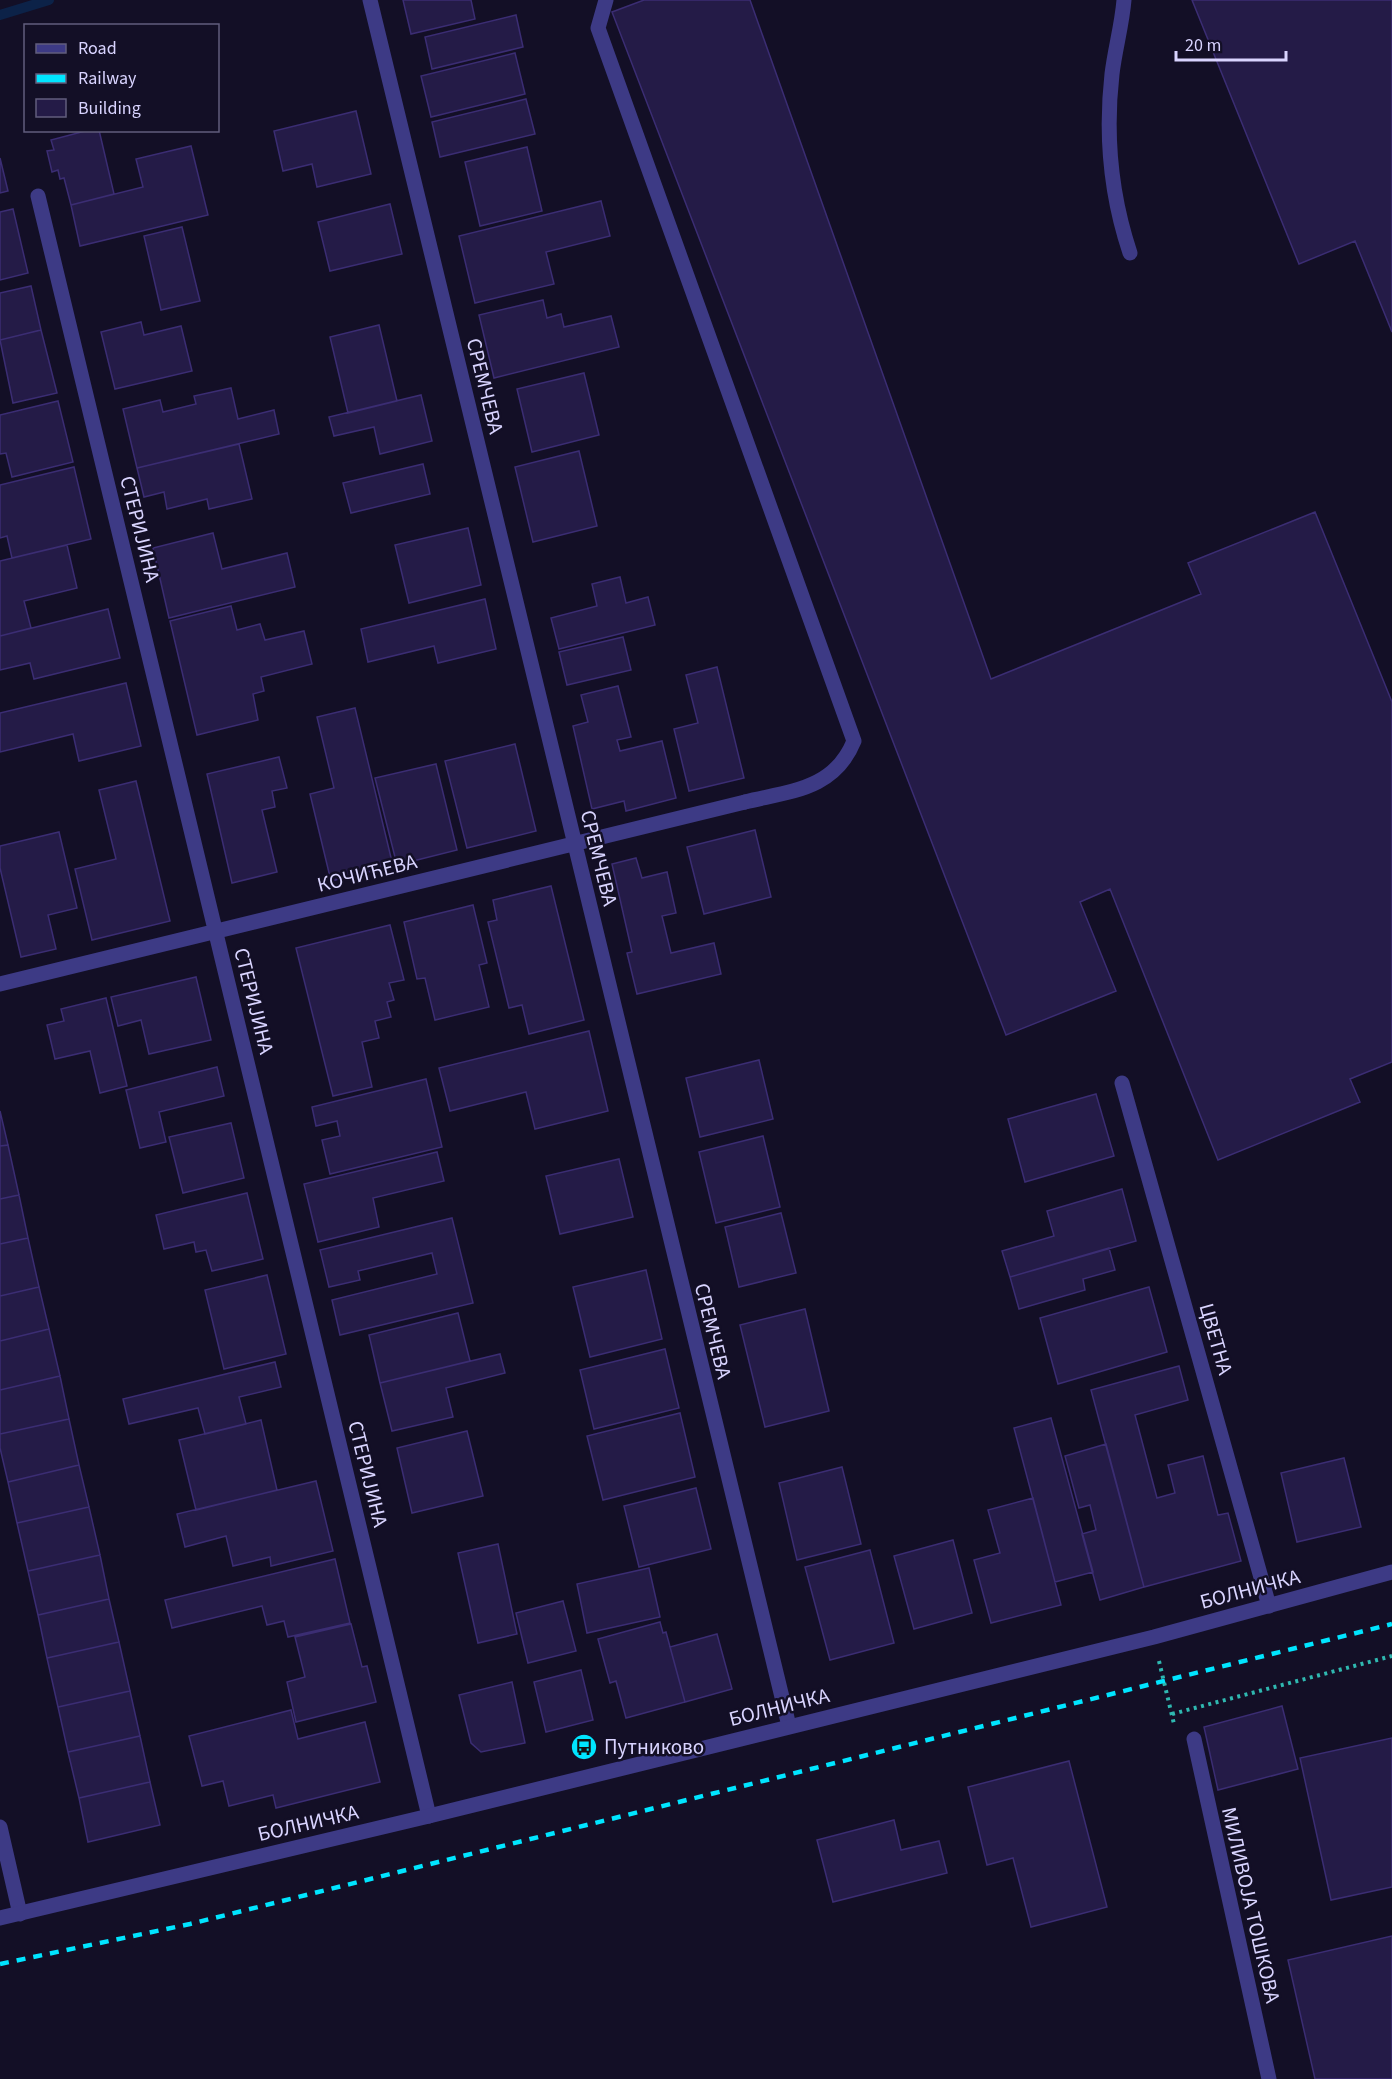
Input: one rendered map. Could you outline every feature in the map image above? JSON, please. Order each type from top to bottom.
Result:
[{"type":"street","name":"СРЕМЧЕВА","points":[[370,0],[789,1726]]},
{"type":"street","name":"КОЧИЋЕВА","points":[[0,984],[819,784],[844,761],[854,741],[598,28],[606,0]]},
{"type":"street","points":[[1124,0],[1108,110],[1108,149],[1112,188],[1130,253]]},
{"type":"street","name":"СТЕРИЈИНА","points":[[38,196],[429,1816]]},
{"type":"street","name":"ЦВЕТНА","points":[[1122,1083],[1269,1606]]},
{"type":"street","name":"БОЛНИЧКА","points":[[0,1918],[429,1816],[1269,1606],[1392,1572]]},
{"type":"street","name":"МИЛИВОЈА ТОШКОВА","points":[[1194,1739],[1269,2079]]},
{"type":"street","points":[[0,1827],[20,1914]]},
{"type":"path","points":[[1172,1714],[1392,1656]]},
{"type":"building","points":[[403,0],[471,0],[475,19],[411,34]]},
{"type":"building","points":[[644,0],[750,0],[991,679],[1201,594],[1188,563],[1315,512],[1392,702],[1392,1062],[1350,1079],[1360,1102],[1218,1160],[1110,889],[1080,902],[1116,991],[1006,1035],[612,12]]},
{"type":"building","points":[[1192,0],[1392,0],[1392,332],[1355,241],[1299,264]]},
{"type":"building","points":[[516,15],[523,47],[432,69],[425,37]]},
{"type":"building","points":[[515,53],[525,94],[431,117],[421,76]]},
{"type":"building","points":[[526,99],[535,134],[440,157],[432,122]]},
{"type":"building","points":[[356,111],[371,174],[317,187],[312,164],[283,171],[274,131]]},
{"type":"building","points":[[81,132],[99,132],[114,194],[71,205],[64,178],[60,179],[58,170],[52,172],[47,151],[54,150],[51,140]]},
{"type":"building","points":[[191,146],[208,215],[80,246],[71,205],[143,187],[136,159]]},
{"type":"building","points":[[527,147],[542,211],[480,226],[465,162]]},
{"type":"building","points":[[0,158],[8,191],[0,193]]},
{"type":"building","points":[[601,201],[610,236],[546,252],[554,284],[475,303],[459,236]]},
{"type":"building","points":[[390,204],[402,254],[330,271],[318,222]]},
{"type":"building","points":[[13,209],[28,273],[0,280],[0,212]]},
{"type":"building","points":[[182,227],[200,301],[161,310],[144,236]]},
{"type":"building","points":[[31,286],[41,330],[0,340],[0,293]]},
{"type":"building","points":[[543,300],[547,318],[561,314],[564,327],[611,316],[619,347],[494,378],[479,315]]},
{"type":"building","points":[[141,322],[144,335],[181,326],[192,371],[115,389],[101,332]]},
{"type":"building","points":[[379,325],[397,401],[348,413],[330,337]]},
{"type":"building","points":[[41,330],[57,393],[13,403],[0,340]]},
{"type":"building","points":[[584,373],[599,435],[532,452],[517,389]]},
{"type":"building","points":[[231,388],[238,419],[274,410],[279,434],[137,468],[123,409],[160,400],[163,412],[196,404],[194,396]]},
{"type":"building","points":[[421,395],[432,441],[380,454],[374,427],[334,436],[329,417]]},
{"type":"building","points":[[58,401],[73,462],[12,477],[6,453],[0,454],[0,415]]},
{"type":"building","points":[[239,444],[252,499],[209,509],[207,499],[167,509],[164,492],[144,497],[137,468]]},
{"type":"building","points":[[579,451],[597,526],[533,542],[515,467]]},
{"type":"building","points":[[423,464],[430,494],[351,513],[343,483]]},
{"type":"building","points":[[74,467],[91,539],[12,558],[7,536],[0,538],[0,485]]},
{"type":"building","points":[[468,528],[481,585],[409,603],[395,545]]},
{"type":"building","points":[[213,533],[222,569],[287,553],[295,587],[169,618],[153,548]]},
{"type":"building","points":[[67,545],[77,588],[24,601],[31,628],[0,636],[0,561]]},
{"type":"building","points":[[620,577],[626,603],[648,597],[655,625],[559,649],[551,618],[597,606],[592,584]]},
{"type":"building","points":[[485,599],[496,649],[438,663],[434,646],[368,662],[361,629]]},
{"type":"building","points":[[231,606],[237,630],[260,624],[265,640],[304,631],[312,664],[261,677],[264,691],[253,694],[258,720],[197,735],[170,621]]},
{"type":"building","points":[[108,609],[120,658],[34,679],[30,663],[0,670],[0,636]]},
{"type":"building","points":[[623,637],[631,670],[567,685],[559,652]]},
{"type":"building","points":[[717,667],[744,778],[689,791],[674,729],[698,723],[686,675]]},
{"type":"building","points":[[126,683],[141,746],[79,761],[73,734],[0,752],[0,713]]},
{"type":"building","points":[[618,686],[631,737],[617,740],[620,751],[662,741],[676,798],[626,811],[624,801],[592,809],[573,726],[588,722],[581,695]]},
{"type":"building","points":[[355,708],[393,866],[331,881],[310,794],[334,788],[317,717]]},
{"type":"building","points":[[515,744],[536,831],[467,848],[445,761]]},
{"type":"building","points":[[279,757],[287,788],[272,791],[275,807],[262,810],[277,872],[232,883],[207,774]]},
{"type":"building","points":[[436,764],[457,850],[397,865],[375,778]]},
{"type":"building","points":[[136,781],[170,921],[92,940],[75,869],[116,859],[99,790]]},
{"type":"building","points":[[755,830],[771,897],[704,914],[687,847]]},
{"type":"building","points":[[59,832],[77,908],[48,915],[56,949],[21,957],[0,868],[0,846]]},
{"type":"building","points":[[636,858],[642,878],[667,872],[676,913],[662,916],[671,953],[714,943],[721,974],[637,994],[627,953],[632,952],[612,864]]},
{"type":"building","points":[[551,886],[584,1020],[529,1034],[522,1005],[509,1008],[488,922],[497,920],[493,900]]},
{"type":"building","points":[[473,905],[487,963],[479,965],[489,1007],[435,1020],[425,978],[417,979],[404,922]]},
{"type":"building","points":[[390,925],[404,980],[389,983],[394,1000],[387,1002],[391,1017],[375,1021],[379,1038],[362,1042],[372,1087],[333,1096],[296,948]]},
{"type":"building","points":[[196,977],[211,1040],[149,1054],[141,1020],[118,1026],[111,997]]},
{"type":"building","points":[[106,998],[127,1086],[100,1093],[90,1051],[55,1059],[47,1025],[64,1021],[61,1009]]},
{"type":"building","points":[[589,1031],[608,1111],[535,1129],[526,1092],[450,1111],[439,1068]]},
{"type":"building","points":[[759,1060],[773,1119],[700,1137],[686,1078]]},
{"type":"building","points":[[217,1067],[224,1096],[159,1112],[166,1142],[140,1148],[126,1090]]},
{"type":"building","points":[[426,1079],[442,1147],[330,1174],[322,1140],[340,1136],[337,1121],[316,1126],[312,1107]]},
{"type":"building","points":[[1096,1094],[1114,1156],[1025,1182],[1008,1119]]},
{"type":"building","points":[[0,1111],[8,1145],[0,1146]]},
{"type":"building","points":[[231,1123],[244,1178],[183,1193],[169,1137]]},
{"type":"building","points":[[763,1136],[780,1207],[716,1223],[699,1152]]},
{"type":"building","points":[[8,1145],[19,1195],[0,1199],[0,1146]]},
{"type":"building","points":[[437,1152],[444,1181],[373,1198],[379,1227],[318,1242],[304,1184]]},
{"type":"building","points":[[619,1159],[633,1217],[560,1234],[546,1176]]},
{"type":"building","points":[[1122,1189],[1136,1241],[1010,1277],[1002,1251],[1054,1236],[1047,1211]]},
{"type":"building","points":[[247,1193],[263,1259],[212,1271],[206,1250],[196,1252],[194,1242],[164,1249],[156,1215]]},
{"type":"building","points":[[19,1195],[28,1238],[0,1244],[0,1199]]},
{"type":"building","points":[[781,1213],[796,1273],[739,1287],[725,1227]]},
{"type":"building","points":[[452,1218],[473,1303],[340,1335],[332,1300],[437,1274],[432,1253],[358,1271],[360,1280],[329,1287],[320,1250]]},
{"type":"building","points":[[28,1238],[39,1287],[0,1296],[0,1244]]},
{"type":"building","points":[[1109,1248],[1115,1270],[1083,1279],[1085,1290],[1019,1309],[1010,1277]]},
{"type":"building","points":[[646,1270],[662,1339],[590,1357],[573,1287]]},
{"type":"building","points":[[267,1275],[286,1354],[224,1369],[205,1290]]},
{"type":"building","points":[[39,1287],[49,1329],[0,1341],[0,1296]]},
{"type":"building","points":[[1149,1287],[1167,1352],[1058,1384],[1040,1318]]},
{"type":"building","points":[[805,1309],[829,1411],[765,1427],[740,1325]]},
{"type":"building","points":[[458,1313],[470,1361],[380,1383],[369,1335]]},
{"type":"building","points":[[49,1329],[60,1376],[0,1390],[0,1341]]},
{"type":"building","points":[[665,1349],[679,1408],[594,1429],[580,1370]]},
{"type":"building","points":[[500,1354],[505,1373],[446,1388],[453,1417],[392,1431],[380,1383]]},
{"type":"building","points":[[275,1362],[281,1387],[239,1397],[246,1424],[205,1434],[198,1408],[129,1424],[123,1399]]},
{"type":"building","points":[[1179,1366],[1188,1400],[1135,1415],[1157,1498],[1175,1493],[1168,1465],[1203,1456],[1218,1515],[1228,1513],[1241,1561],[1144,1587],[1091,1390]]},
{"type":"building","points":[[60,1376],[69,1419],[0,1434],[0,1390]]},
{"type":"building","points":[[680,1413],[695,1477],[603,1500],[587,1436]]},
{"type":"building","points":[[1051,1418],[1093,1572],[1055,1582],[1014,1428]]},
{"type":"building","points":[[69,1419],[79,1465],[8,1482],[0,1448],[0,1434]]},
{"type":"building","points":[[261,1420],[277,1490],[196,1510],[179,1440]]},
{"type":"building","points":[[467,1431],[483,1496],[412,1513],[397,1448]]},
{"type":"building","points":[[1106,1444],[1144,1587],[1100,1600],[1082,1534],[1096,1530],[1090,1505],[1079,1508],[1065,1456]]},
{"type":"building","points":[[1344,1458],[1361,1527],[1297,1542],[1281,1473]]},
{"type":"building","points":[[79,1465],[89,1507],[17,1523],[8,1482]]},
{"type":"building","points":[[842,1467],[861,1544],[797,1560],[779,1483]]},
{"type":"building","points":[[316,1481],[333,1551],[271,1566],[270,1557],[233,1566],[226,1536],[185,1547],[177,1514]]},
{"type":"building","points":[[696,1488],[711,1549],[639,1567],[624,1506]]},
{"type":"building","points":[[1033,1498],[1061,1605],[991,1623],[974,1560],[1000,1553],[988,1510]]},
{"type":"building","points":[[89,1507],[100,1555],[28,1571],[17,1523]]},
{"type":"building","points":[[953,1540],[972,1613],[914,1629],[894,1556]]},
{"type":"building","points":[[498,1544],[517,1634],[478,1643],[458,1553]]},
{"type":"building","points":[[870,1550],[894,1643],[830,1660],[805,1567]]},
{"type":"building","points":[[100,1555],[109,1599],[38,1615],[28,1571]]},
{"type":"building","points":[[335,1559],[350,1623],[288,1637],[284,1621],[267,1625],[262,1606],[172,1628],[165,1600]]},
{"type":"building","points":[[649,1568],[660,1617],[587,1633],[577,1584]]},
{"type":"building","points":[[109,1599],[119,1642],[47,1658],[38,1615]]},
{"type":"building","points":[[563,1601],[576,1651],[528,1663],[516,1613]]},
{"type":"building","points":[[660,1622],[663,1633],[666,1632],[685,1702],[626,1718],[616,1681],[610,1683],[598,1639]]},
{"type":"building","points":[[351,1624],[362,1667],[367,1666],[376,1702],[296,1722],[287,1682],[305,1677],[295,1637]]},
{"type":"building","points":[[717,1634],[732,1689],[685,1702],[670,1647]]},
{"type":"building","points":[[119,1642],[130,1691],[58,1707],[47,1658]]},
{"type":"building","points":[[581,1670],[593,1720],[546,1732],[534,1682]]},
{"type":"building","points":[[512,1682],[525,1743],[481,1752],[471,1743],[459,1695]]},
{"type":"building","points":[[130,1691],[140,1736],[68,1752],[58,1707]]},
{"type":"building","points":[[1282,1706],[1298,1769],[1218,1790],[1204,1727]]},
{"type":"building","points":[[291,1710],[298,1739],[365,1722],[380,1782],[276,1808],[273,1795],[229,1806],[223,1781],[202,1786],[189,1736]]},
{"type":"building","points":[[140,1736],[150,1782],[79,1798],[68,1752]]},
{"type":"building","points":[[1392,1738],[1392,1887],[1331,1900],[1300,1758]]},
{"type":"building","points":[[1069,1761],[1107,1907],[1031,1927],[1013,1858],[987,1865],[968,1787]]},
{"type":"building","points":[[150,1782],[160,1825],[88,1842],[79,1798]]},
{"type":"building","points":[[894,1820],[901,1850],[939,1841],[947,1873],[833,1902],[817,1840]]},
{"type":"building","points":[[1392,1936],[1392,2079],[1315,2079],[1288,1960]]},
{"type":"waterway","points":[[0,15],[49,0]]},
{"type":"railway","points":[[0,1964],[190,1924],[1392,1624]]},
{"type":"place","name":"Путниково","points":[[584,1747]]}]
